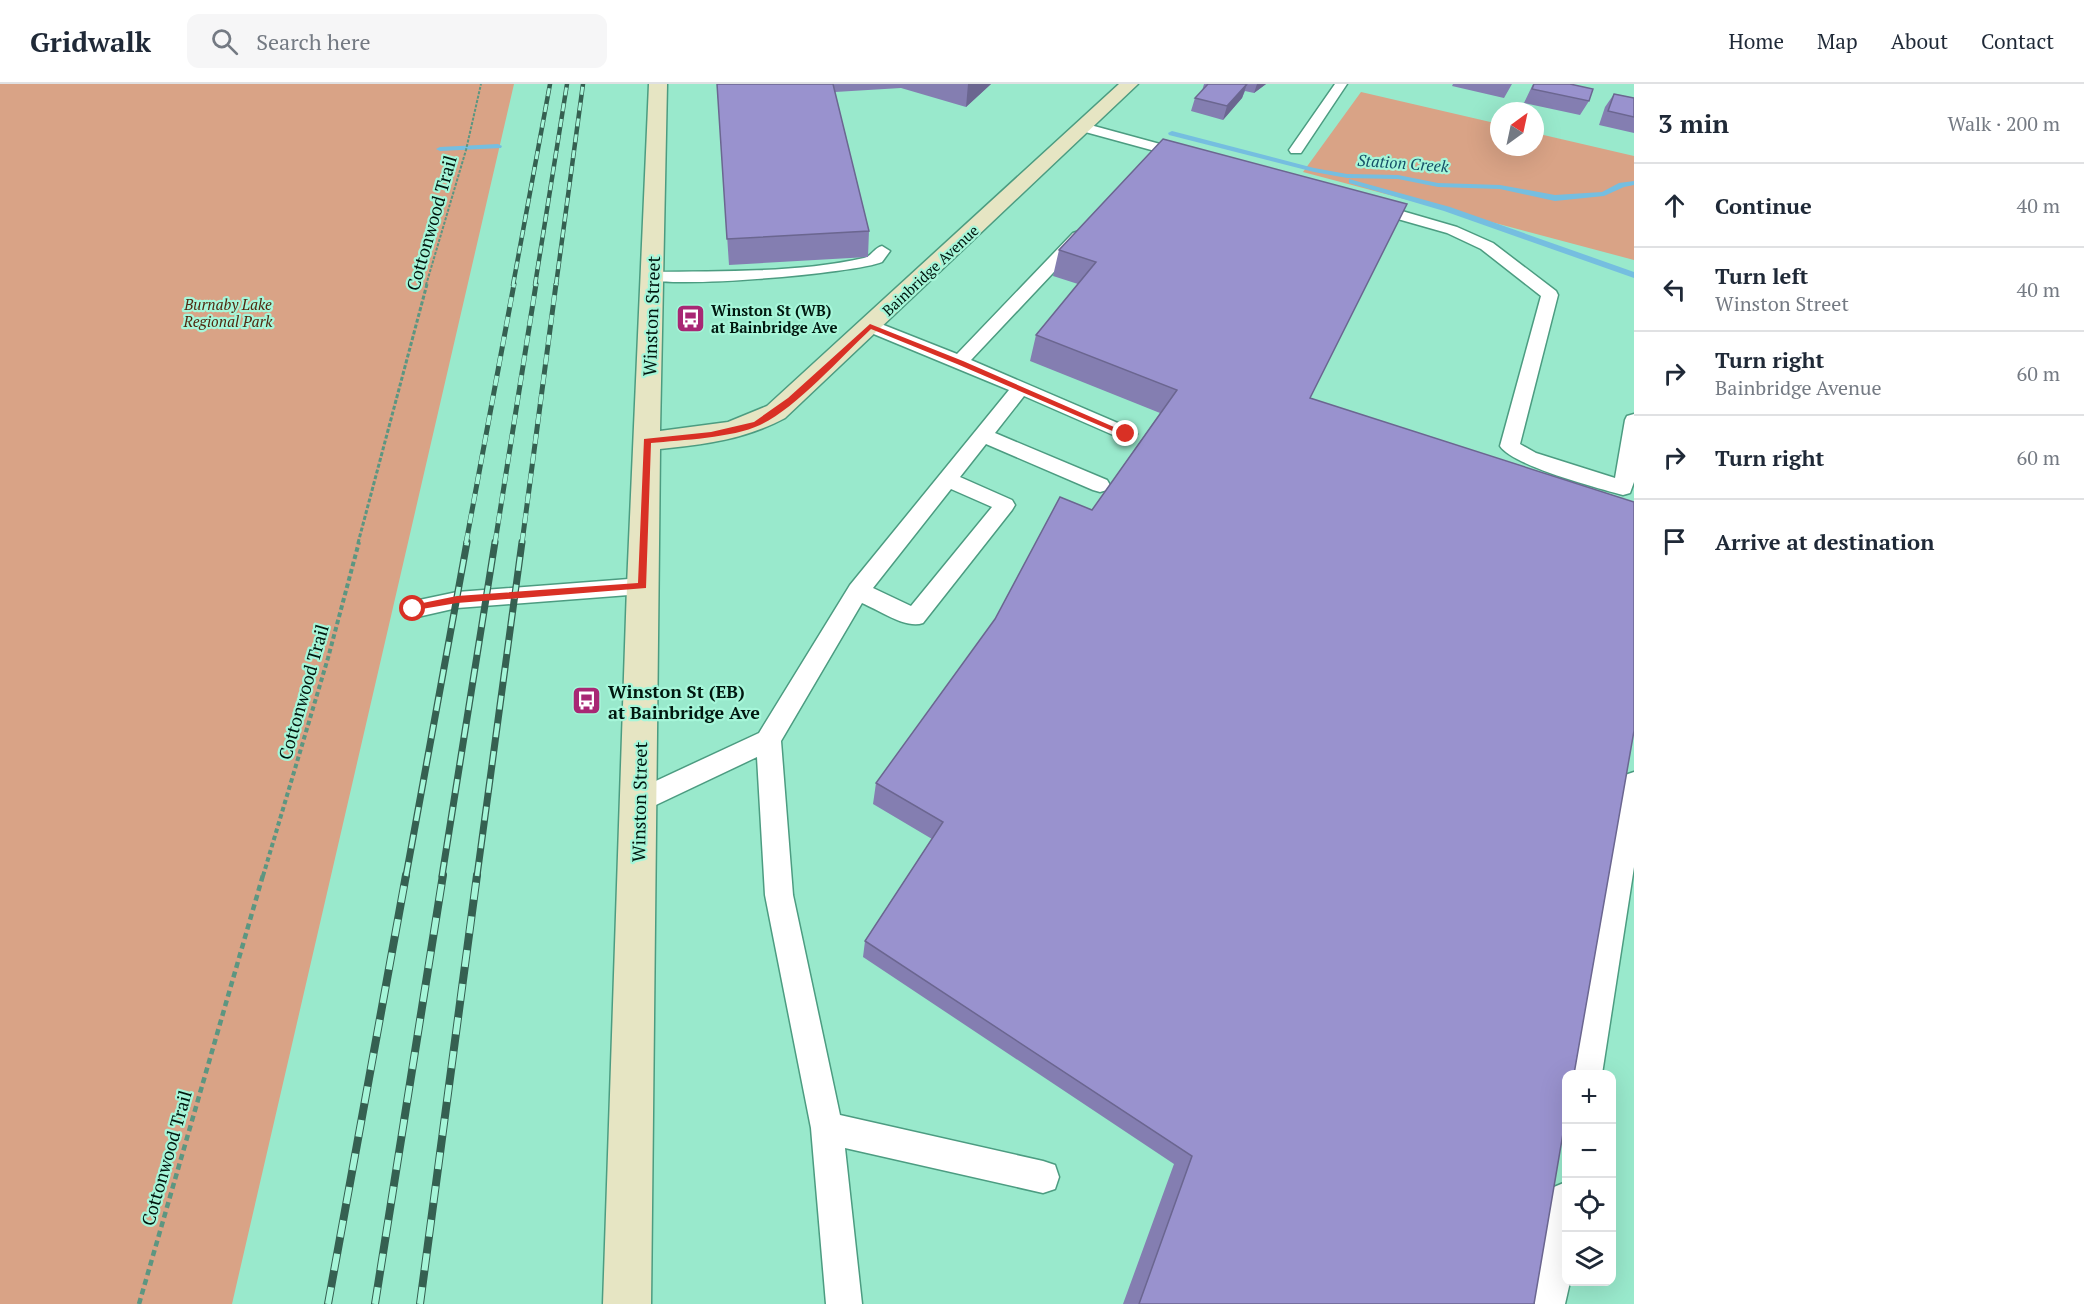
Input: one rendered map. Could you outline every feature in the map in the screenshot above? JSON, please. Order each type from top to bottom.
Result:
[{"type":"street","name":"Winston Street","points":[[627,1304],[642,586],[658,84]]},
{"type":"street","name":"Bainbridge Avenue","points":[[647,441],[711,435],[757,424],[791,400],[1129,84]]},
{"type":"lane","points":[[1296,150],[1341,84]]},
{"type":"lane","points":[[1083,127],[1205,161]]},
{"type":"lane","points":[[1144,166],[1161,149]]},
{"type":"lane","points":[[1351,202],[1452,230],[1487,246],[1551,295],[1510,446],[1529,458],[1628,496],[1634,420]]},
{"type":"lane","points":[[960,362],[1088,225]]},
{"type":"lane","points":[[652,277],[729,276],[809,271],[869,262],[876,259],[882,251]]},
{"type":"lane","points":[[870,327],[960,362],[1126,434]]},
{"type":"lane","points":[[639,801],[768,740],[858,591],[1020,389]]},
{"type":"lane","points":[[982,435],[1100,485]]},
{"type":"lane","points":[[858,591],[915,617],[1005,505],[947,479]]},
{"type":"lane","points":[[413,609],[457,600],[642,586]]},
{"type":"lane","points":[[768,740],[779,895],[827,1128],[844,1304]]},
{"type":"lane","points":[[1588,1070],[1634,783]]},
{"type":"lane","points":[[827,1128],[1043,1177]]},
{"type":"lane","points":[[1550,1298],[1562,1224]]},
{"type":"path","name":"Cottonwood Trail","points":[[139,1304],[237,962],[328,658],[436,248],[466,150],[481,84]]},
{"type":"green space","name":"Burnaby Lake Regional Park","points":[[0,84],[514,84],[232,1304],[0,1304]]},
{"type":"green space","points":[[1361,92],[1490,122],[1490,156],[1544,156],[1544,135],[1634,156],[1634,260],[1303,172]]},
{"type":"building","points":[[717,84],[833,84],[869,231],[727,239]]},
{"type":"building","points":[[1208,84],[1247,84],[1227,106],[1195,98]]},
{"type":"building","points":[[1534,84],[1570,84],[1593,89],[1589,101],[1532,89]]},
{"type":"building","points":[[1614,94],[1634,98],[1634,117],[1608,111]]},
{"type":"building","points":[[1163,139],[1407,204],[1310,398],[1634,502],[1634,731],[1575,1070],[1562,1070],[1562,1140],[1534,1304],[1139,1304],[1192,1156],[865,941],[943,822],[876,783],[995,619],[1060,497],[1092,510],[1177,390],[1036,335],[1096,262],[1059,250]]},
{"type":"waterway","name":"Station Creek","points":[[1172,133],[1314,170],[1347,176],[1398,177],[1438,185],[1500,187],[1555,198],[1604,194],[1622,185],[1634,183]]},
{"type":"waterway","points":[[440,149],[498,146]]},
{"type":"waterway","points":[[1352,181],[1447,209],[1634,275]]},
{"type":"railway","points":[[513,285],[550,84]]},
{"type":"railway","points":[[535,285],[567,84]]},
{"type":"railway","points":[[556,285],[583,84]]},
{"type":"railway","points":[[466,543],[514,284]]},
{"type":"railway","points":[[495,543],[536,284]]},
{"type":"railway","points":[[522,543],[556,284]]},
{"type":"railway","points":[[406,876],[467,542]]},
{"type":"railway","points":[[442,876],[495,542]]},
{"type":"railway","points":[[477,876],[522,542]]},
{"type":"railway","points":[[328,1304],[406,875]]},
{"type":"railway","points":[[375,1304],[443,875]]},
{"type":"railway","points":[[420,1304],[477,875]]},
{"type":"place","name":"Winston St (WB) at Bainbridge Ave","points":[[690,319]]},
{"type":"place","name":"Winston St (EB) at Bainbridge Ave","points":[[587,701]]},
{"type":"route","points":[[413,609],[457,600],[642,586],[647,441],[711,435],[757,424],[791,400],[870,327],[960,362],[1126,434]]}]
